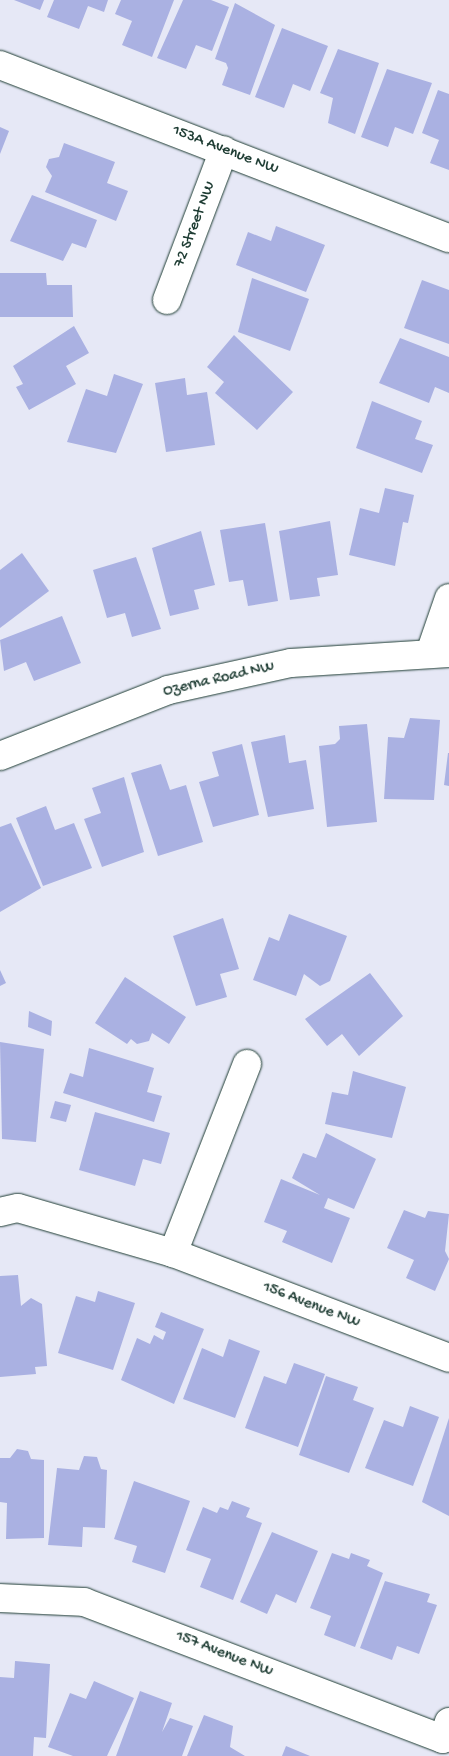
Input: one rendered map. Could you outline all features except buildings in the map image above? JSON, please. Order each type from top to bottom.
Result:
[{"type":"street","name":"153A Avenue NW","points":[[0,65],[449,238]]},
{"type":"street","name":"72 Street NW","points":[[167,300],[224,150]]},
{"type":"street","points":[[439,653],[449,598]]},
{"type":"street","name":"Ozerna Road NW","points":[[0,756],[168,690],[291,663],[439,653]]},
{"type":"street","points":[[173,1253],[247,1064]]},
{"type":"street","name":"156 Avenue NW","points":[[0,1212],[18,1208],[173,1253],[449,1358]]},
{"type":"street","name":"157 Avenue NW","points":[[0,1598],[84,1602],[446,1731]]}]
